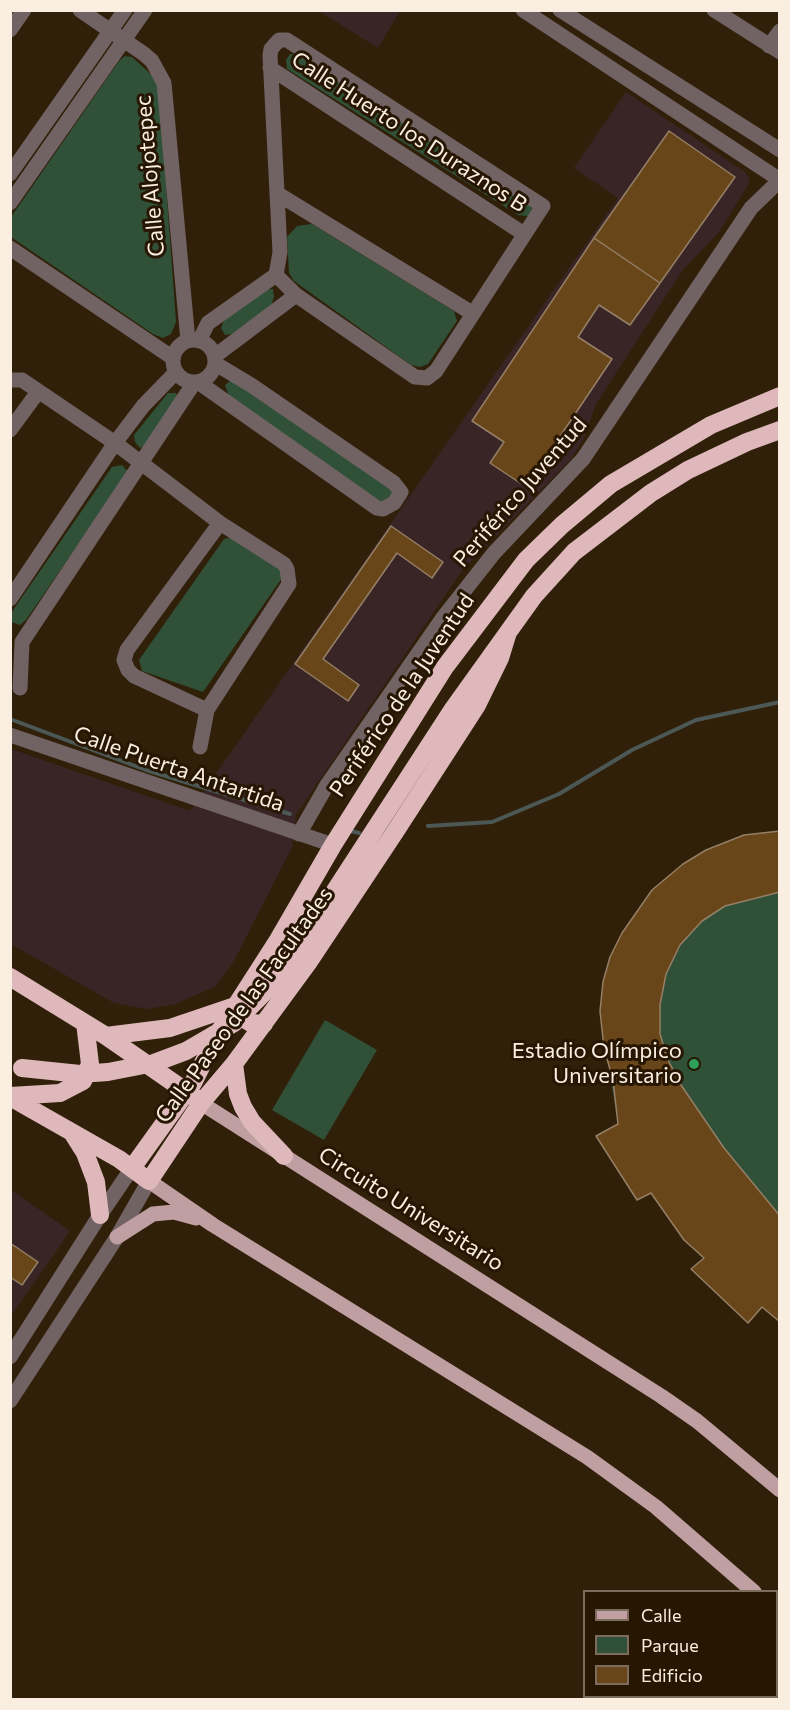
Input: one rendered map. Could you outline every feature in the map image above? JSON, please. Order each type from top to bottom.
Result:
[{"type":"highway","name":"Periférico de la Juventud","points":[[194,1098],[217,1035],[278,940],[333,845],[445,667],[526,560],[562,525],[611,484],[711,425],[780,396]]},
{"type":"highway","points":[[16,1066],[80,1074],[122,1070],[186,1051],[234,1023],[267,990],[292,957],[453,709],[542,587],[574,552],[612,520],[688,470],[747,442],[780,430]]},
{"type":"highway","name":"Calle Paseo de las Facultades","points":[[132,1168],[194,1098],[234,1064],[264,1024],[399,826],[477,705],[500,658],[508,632]]},
{"type":"highway","name":"Circuito Universitario","points":[[10,976],[106,1036],[194,1098]]},
{"type":"highway","points":[[106,1036],[170,1028],[234,1009],[251,1023],[264,1024]]},
{"type":"highway","points":[[10,1096],[60,1093],[83,1081],[90,1064],[85,1023]]},
{"type":"highway","points":[[234,1064],[238,1094],[243,1107],[252,1122],[284,1156]]},
{"type":"highway","points":[[10,1096],[132,1168],[149,1181]]},
{"type":"highway","name":"Calle Paseo de las Facultades","points":[[149,1181],[194,1098]]},
{"type":"highway","points":[[72,1133],[85,1153],[96,1182],[100,1215]]},
{"type":"main road","name":"Circuito Universitario","points":[[194,1098],[661,1396],[697,1421],[780,1490]]},
{"type":"main road","points":[[149,1181],[213,1224],[587,1457],[664,1513],[752,1590]]},
{"type":"main road","points":[[117,1237],[144,1217],[158,1213],[174,1212],[213,1224]]},
{"type":"street","points":[[10,30],[24,10]]},
{"type":"street","name":"Calle Alojotepec","points":[[80,10],[152,61],[166,90],[193,341]]},
{"type":"street","points":[[10,174],[125,10]]},
{"type":"street","points":[[10,202],[145,10]]},
{"type":"street","points":[[523,10],[778,179]]},
{"type":"street","points":[[560,10],[780,150]]},
{"type":"street","points":[[714,10],[774,49],[780,31]]},
{"type":"street","name":"Calle Huerto los Duraznos B","points":[[279,40],[286,40],[543,206],[524,234],[270,68],[271,49],[279,40]]},
{"type":"street","points":[[10,599],[115,443],[174,365],[178,348],[193,341],[208,323],[276,275],[280,252],[270,68]]},
{"type":"street","points":[[692,120],[703,102]]},
{"type":"street","name":"Periférico Juventud","points":[[299,834],[327,785],[442,619],[494,553],[583,459],[751,208],[778,179]]},
{"type":"street","points":[[278,194],[472,313]]},
{"type":"street","points":[[276,275],[296,295],[415,377],[427,378],[436,371],[524,234]]},
{"type":"street","points":[[10,248],[174,365],[183,380],[196,382],[377,508],[389,507],[394,502],[401,492],[394,483],[215,360],[209,346],[193,341]]},
{"type":"street","points":[[20,688],[16,640],[196,382],[210,376],[215,360],[296,295]]},
{"type":"street","points":[[10,380],[18,378],[142,462],[220,523],[285,564],[290,579],[207,710],[200,747]]},
{"type":"street","points":[[10,430],[38,392]]},
{"type":"street","points":[[207,710],[134,676],[124,660],[127,650],[220,523]]},
{"type":"street","name":"Calle Puerta Antartida","points":[[10,735],[333,845]]},
{"type":"street","name":"Calle Paseo de las Facultades","points":[[10,1357],[132,1168]]},
{"type":"street","name":"Calle Paseo de las Facultades","points":[[10,1401],[117,1237],[149,1181]]},
{"type":"shaded area","points":[[319,10],[400,11],[378,48]]},
{"type":"shaded area","points":[[626,92],[745,172],[749,178],[749,184],[719,232],[682,271],[596,404],[585,436],[571,459],[461,572],[296,815],[292,847],[235,959],[216,986],[176,1004],[147,1009],[114,1003],[11,944],[11,749],[190,811],[618,198],[574,168]]},
{"type":"shaded area","points":[[11,1190],[70,1231],[11,1316]]},
{"type":"green space","points":[[290,54],[298,55],[528,200],[533,210],[528,216],[518,215],[287,69],[286,60]]},
{"type":"green space","points":[[125,56],[132,57],[154,77],[159,88],[176,322],[171,334],[163,338],[153,334],[11,237],[11,217],[119,61]]},
{"type":"green space","points":[[312,224],[454,311],[457,321],[428,364],[420,367],[411,365],[294,281],[289,273],[287,237],[297,226]]},
{"type":"green space","points":[[273,289],[274,297],[271,306],[232,334],[225,335],[221,328],[224,320],[261,290]]},
{"type":"green space","points":[[230,381],[237,381],[393,490],[394,498],[380,503],[229,396],[225,385]]},
{"type":"green space","points":[[168,393],[176,393],[178,397],[147,445],[140,448],[135,442],[134,435]]},
{"type":"green space","points":[[122,465],[128,472],[26,620],[20,625],[11,622],[11,613],[112,467]]},
{"type":"green space","points":[[233,537],[280,570],[282,578],[203,692],[142,671],[139,660],[224,539]]},
{"type":"green space","name":"Estadio Olímpico Universitario","points":[[779,831],[779,1322],[762,1307],[748,1323],[691,1269],[704,1258],[684,1240],[651,1193],[637,1200],[596,1136],[618,1124],[600,1011],[603,982],[610,957],[622,933],[652,890],[683,864],[706,850],[744,835]]},
{"type":"green space","points":[[325,1020],[377,1050],[324,1140],[272,1110]]},
{"type":"building","points":[[669,131],[735,177],[660,283],[594,238]]},
{"type":"building","points":[[594,238],[660,283],[630,325],[599,305],[578,337],[612,359],[526,487],[490,463],[504,442],[472,421]]},
{"type":"building","points":[[391,526],[443,562],[432,578],[397,553],[323,659],[359,685],[348,701],[295,664]]},
{"type":"building","name":"Estadio Olímpico Universitario","points":[[780,831],[780,892],[725,906],[702,921],[680,945],[666,974],[660,1005],[660,1034],[668,1060],[681,1085],[724,1148],[780,1216],[780,1322],[762,1307],[748,1323],[691,1269],[704,1258],[684,1240],[651,1193],[637,1200],[596,1136],[618,1124],[613,1080],[604,1048],[600,1011],[603,982],[610,957],[622,933],[652,890],[683,864],[706,850],[744,835]]},
{"type":"building","points":[[10,1243],[38,1262],[22,1285],[10,1277]]},
{"type":"waterway","points":[[428,826],[492,822],[559,794],[632,750],[696,720],[780,702]]},
{"type":"waterway","points":[[10,719],[146,770],[290,814]]},
{"type":"waterway","points":[[351,831],[359,833]]},
{"type":"place","name":"Estadio Olímpico Universitario","points":[[694,1064]]}]
